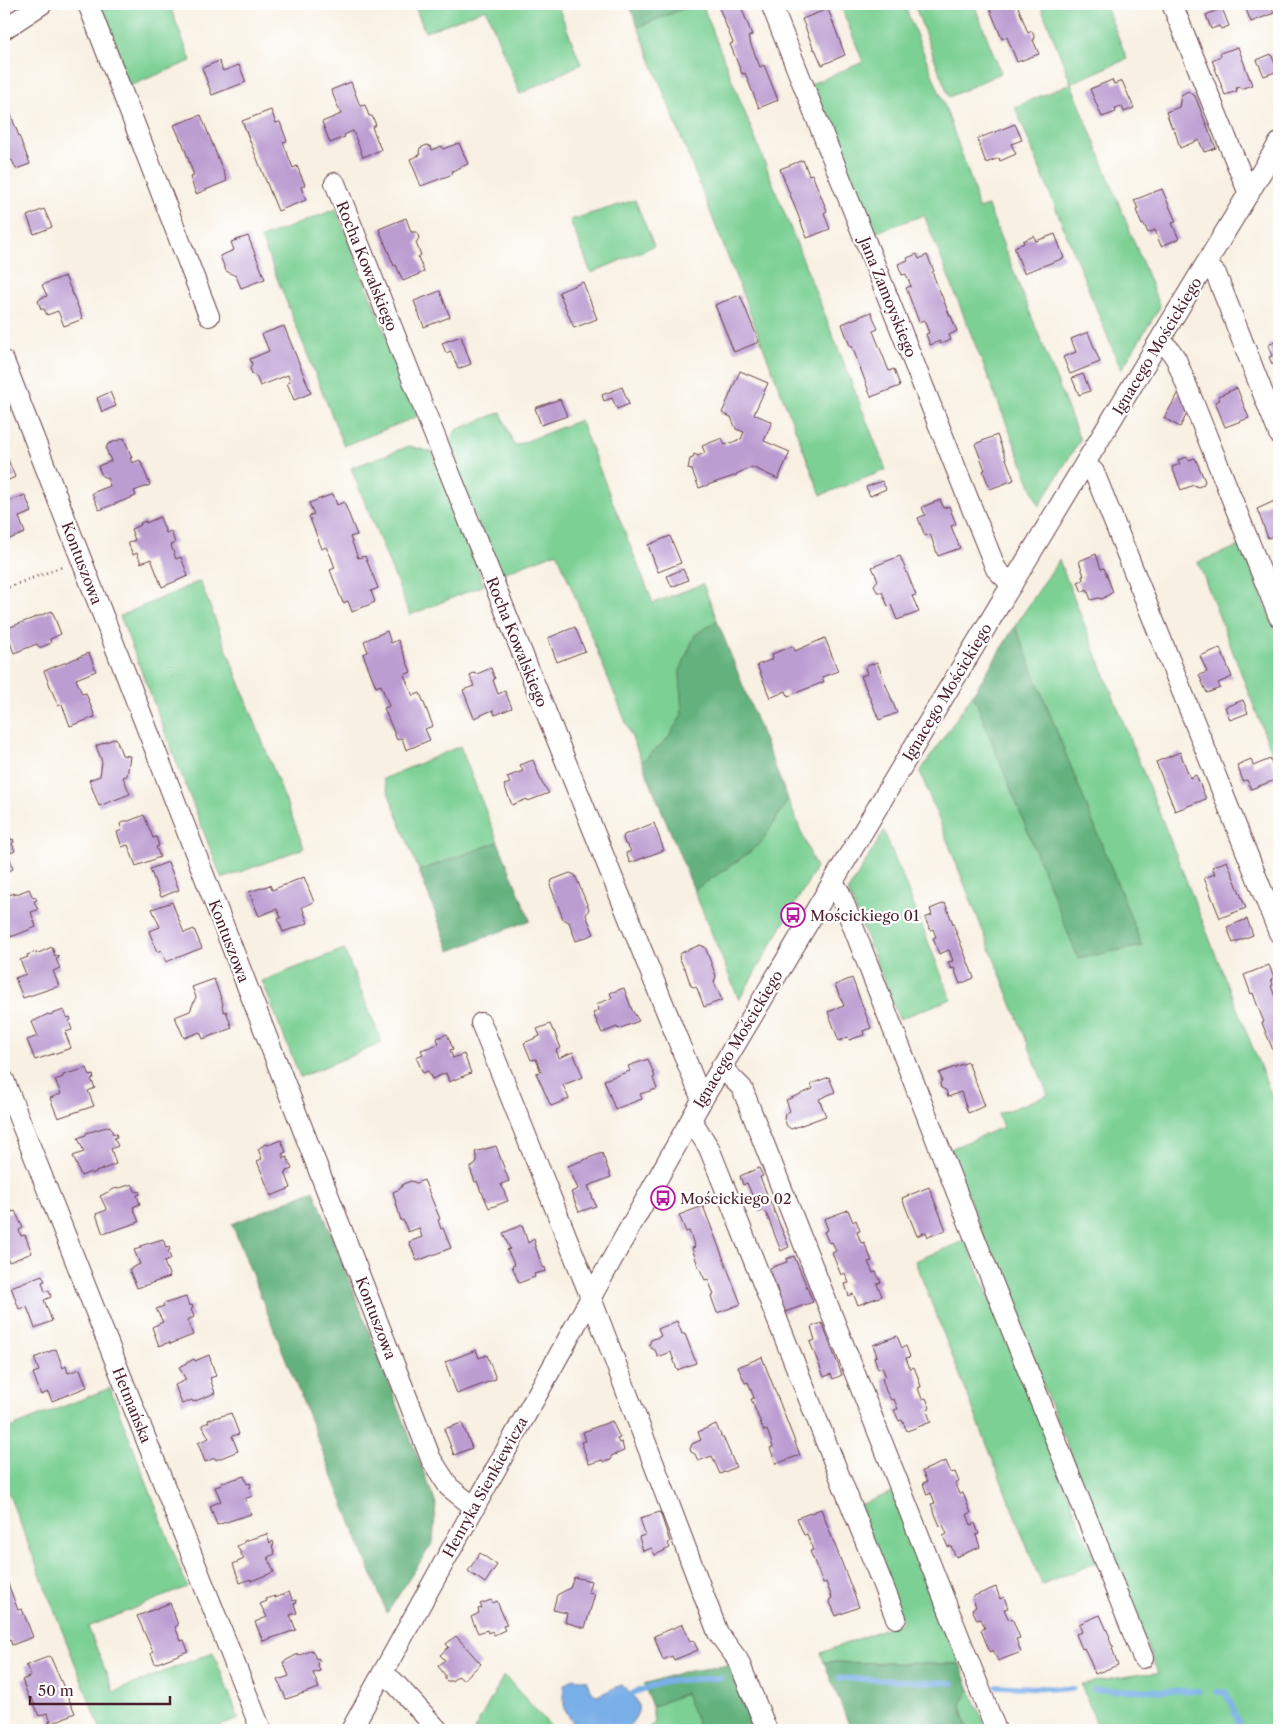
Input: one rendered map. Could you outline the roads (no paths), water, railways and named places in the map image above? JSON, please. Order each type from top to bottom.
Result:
[{"type":"street","points":[[4,29],[42,4]]},
{"type":"street","points":[[88,4],[209,316]]},
{"type":"street","name":"Jana Zamoyskiego","points":[[771,4],[996,569],[1012,585]]},
{"type":"street","points":[[1172,4],[1248,194]]},
{"type":"street","name":"Ignacego Mościckiego","points":[[620,1245],[721,1067],[1279,143]]},
{"type":"street","name":"Rocha Kowalskiego","points":[[335,183],[702,1100]]},
{"type":"street","points":[[1206,264],[1216,274],[1279,434]]},
{"type":"street","points":[[1160,340],[1176,359],[1279,617]]},
{"type":"street","name":"Kontuszowa","points":[[4,361],[431,1458],[449,1487],[474,1507]]},
{"type":"street","points":[[1085,464],[1094,472],[1279,934]]},
{"type":"street","points":[[833,882],[840,893],[1143,1658]]},
{"type":"street","points":[[481,1023],[590,1298],[718,1632],[738,1660],[767,1730]]},
{"type":"street","points":[[721,1067],[742,1088],[996,1730]]},
{"type":"street","name":"Hetmańska","points":[[4,1080],[261,1730]]},
{"type":"street","points":[[691,1119],[709,1148],[896,1618]]},
{"type":"street","name":"Henryka Sienkiewicza","points":[[351,1730],[620,1245]]},
{"type":"street","points":[[382,1674],[393,1681],[438,1730]]},
{"type":"water","points":[[574,1678],[586,1680],[591,1691],[597,1696],[621,1685],[637,1701],[638,1712],[631,1724],[625,1730],[578,1730],[564,1709],[564,1685]]},
{"type":"waterway","points":[[633,1693],[666,1681],[720,1678]]},
{"type":"waterway","points":[[839,1678],[953,1683]]},
{"type":"waterway","points":[[997,1686],[1073,1689]]},
{"type":"waterway","points":[[1094,1690],[1199,1691]]},
{"type":"waterway","points":[[1217,1692],[1226,1692],[1242,1730]]},
{"type":"place","name":"Mościckiego 01","points":[[793,915]]},
{"type":"place","name":"Mościckiego 02","points":[[663,1198]]}]
